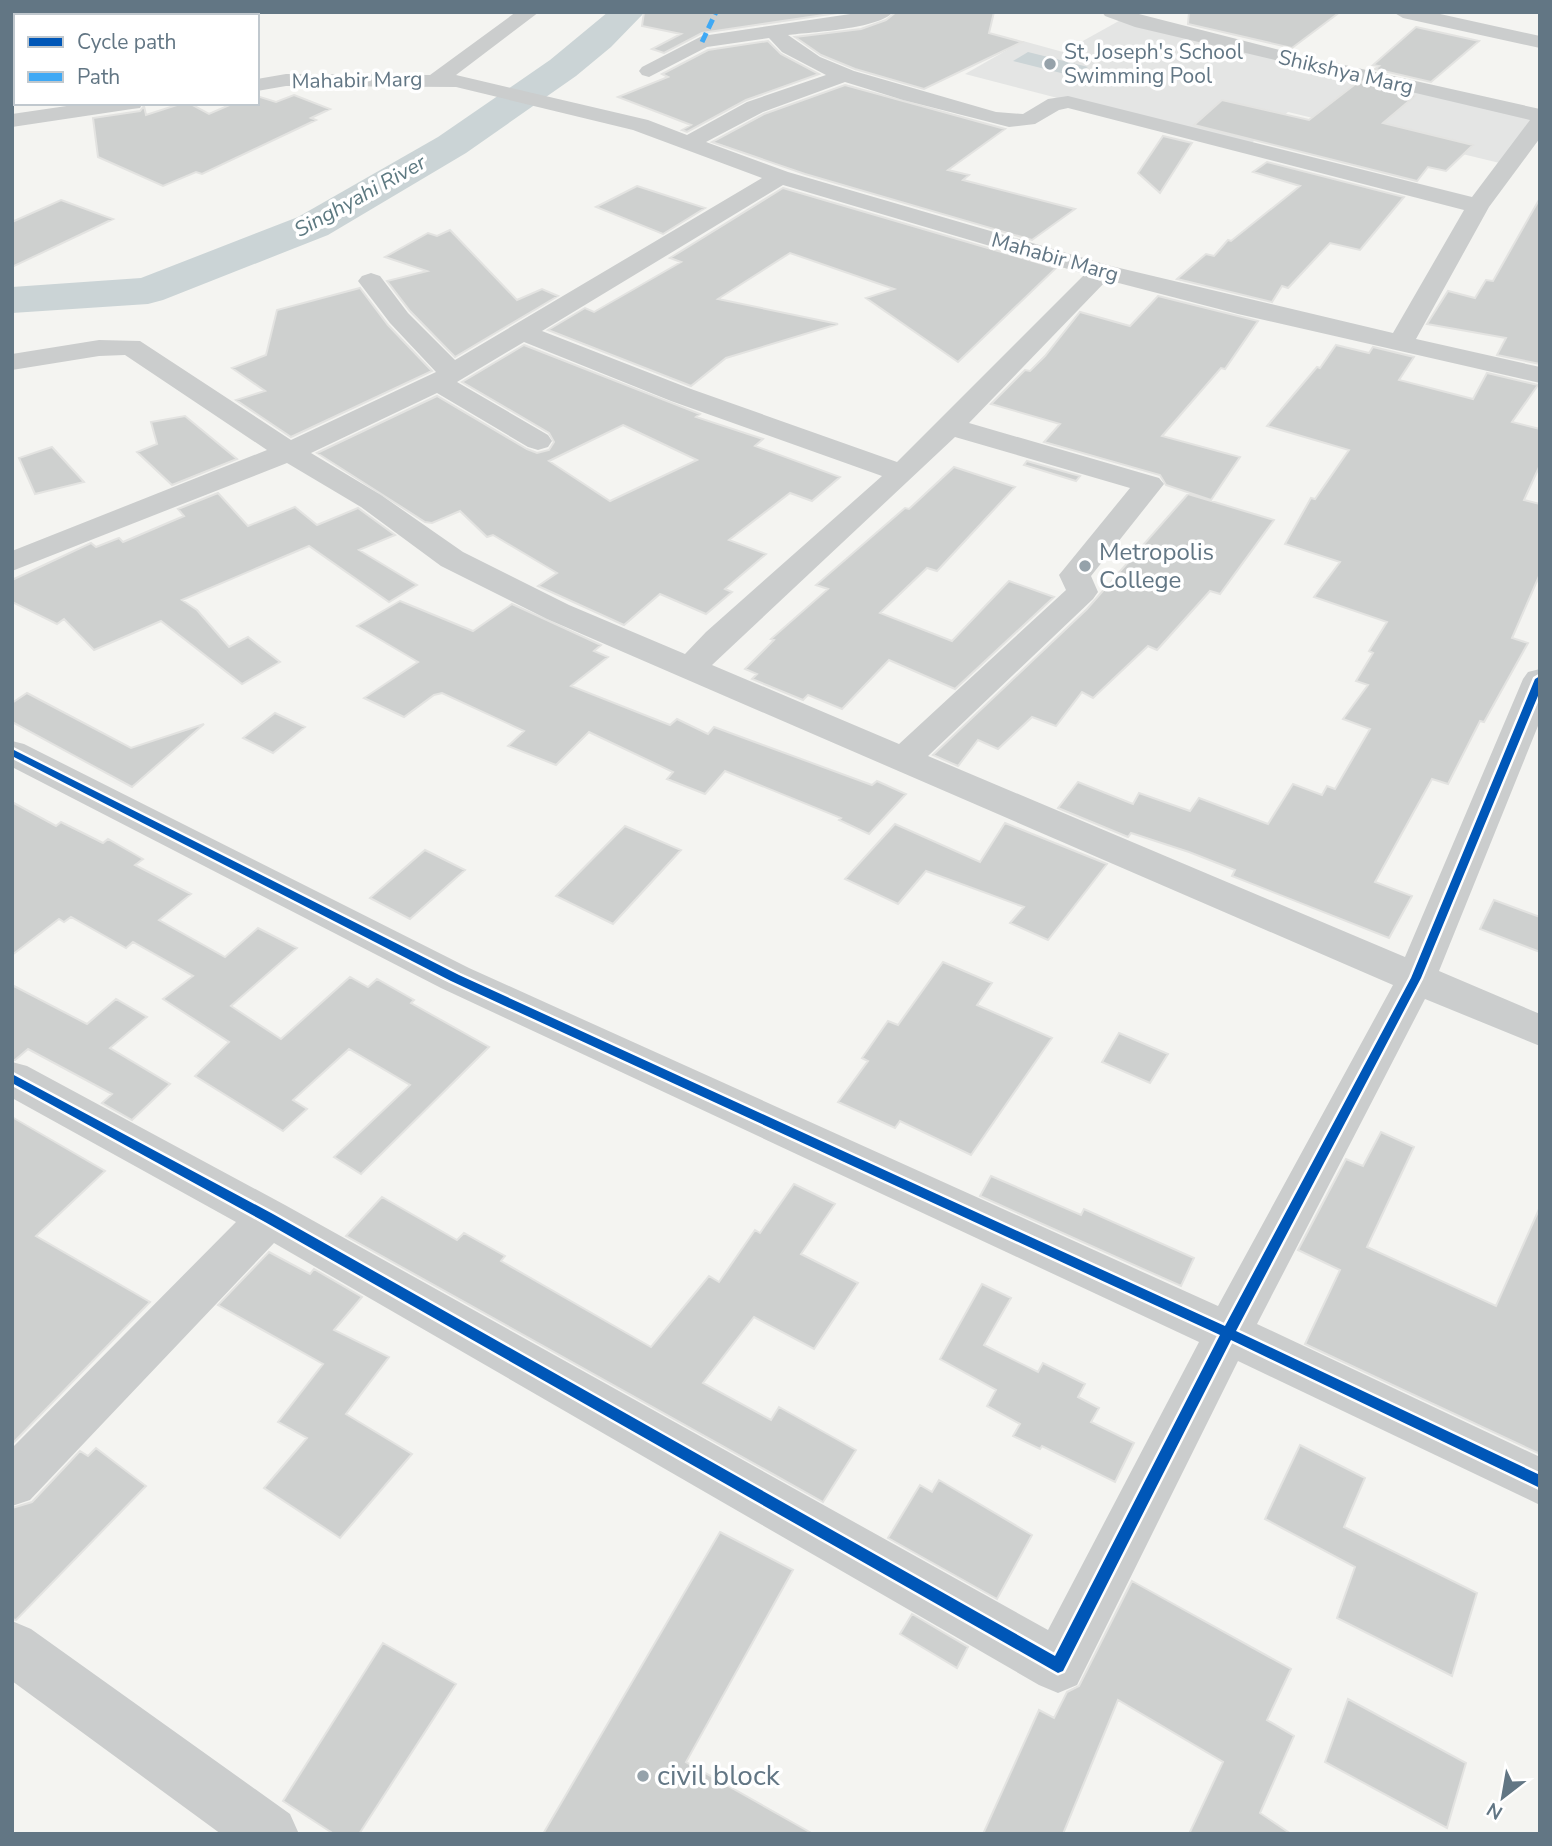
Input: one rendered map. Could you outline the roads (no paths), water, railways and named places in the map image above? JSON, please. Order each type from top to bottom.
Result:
[{"type":"street","points":[[446,80],[529,12]]},
{"type":"street","points":[[649,71],[702,42],[872,17],[883,12]]},
{"type":"street","name":"Shikshya Marg","points":[[1112,12],[1142,23],[1540,119]]},
{"type":"street","points":[[1403,12],[1540,43]]},
{"type":"street","points":[[774,32],[781,44],[846,75],[1006,120],[1032,118],[1053,102],[1068,102],[1478,206]]},
{"type":"street","points":[[259,75],[286,80]]},
{"type":"street","points":[[686,144],[755,107],[846,75]]},
{"type":"street","name":"Mahabir Marg","points":[[259,85],[286,80],[446,80],[579,110],[640,125],[780,177],[1102,271],[1400,344],[1540,375]]},
{"type":"street","points":[[12,121],[119,105]]},
{"type":"street","points":[[1400,344],[1478,206],[1540,119]]},
{"type":"street","points":[[12,562],[289,452],[445,377],[780,177]]},
{"type":"street","points":[[690,669],[718,639],[902,473],[1102,271]]},
{"type":"street","points":[[371,281],[445,377],[538,441]]},
{"type":"street","points":[[522,332],[681,395],[902,473]]},
{"type":"street","points":[[12,362],[99,348],[131,347],[289,452],[371,501],[452,559],[558,612],[1540,1031]]},
{"type":"street","points":[[902,761],[1082,592],[1075,575],[1149,484],[949,426]]},
{"type":"street","points":[[12,1078],[269,1218],[1058,1666],[1228,1333],[1416,978],[1540,679]]},
{"type":"street","points":[[12,752],[455,978],[1228,1333],[1540,1482]]},
{"type":"street","points":[[12,1483],[269,1218]]},
{"type":"street","points":[[12,1648],[270,1834]]},
{"type":"waterway","name":"Singhyahi River","points":[[12,300],[148,291],[313,226],[452,145],[563,68],[599,40],[628,12]]},
{"type":"place","name":"St, Joseph's School Swimming Pool","points":[[1050,64]]},
{"type":"place","name":"Metropolis College","points":[[1085,566]]},
{"type":"place","name":"civil block","points":[[643,1776]]}]
